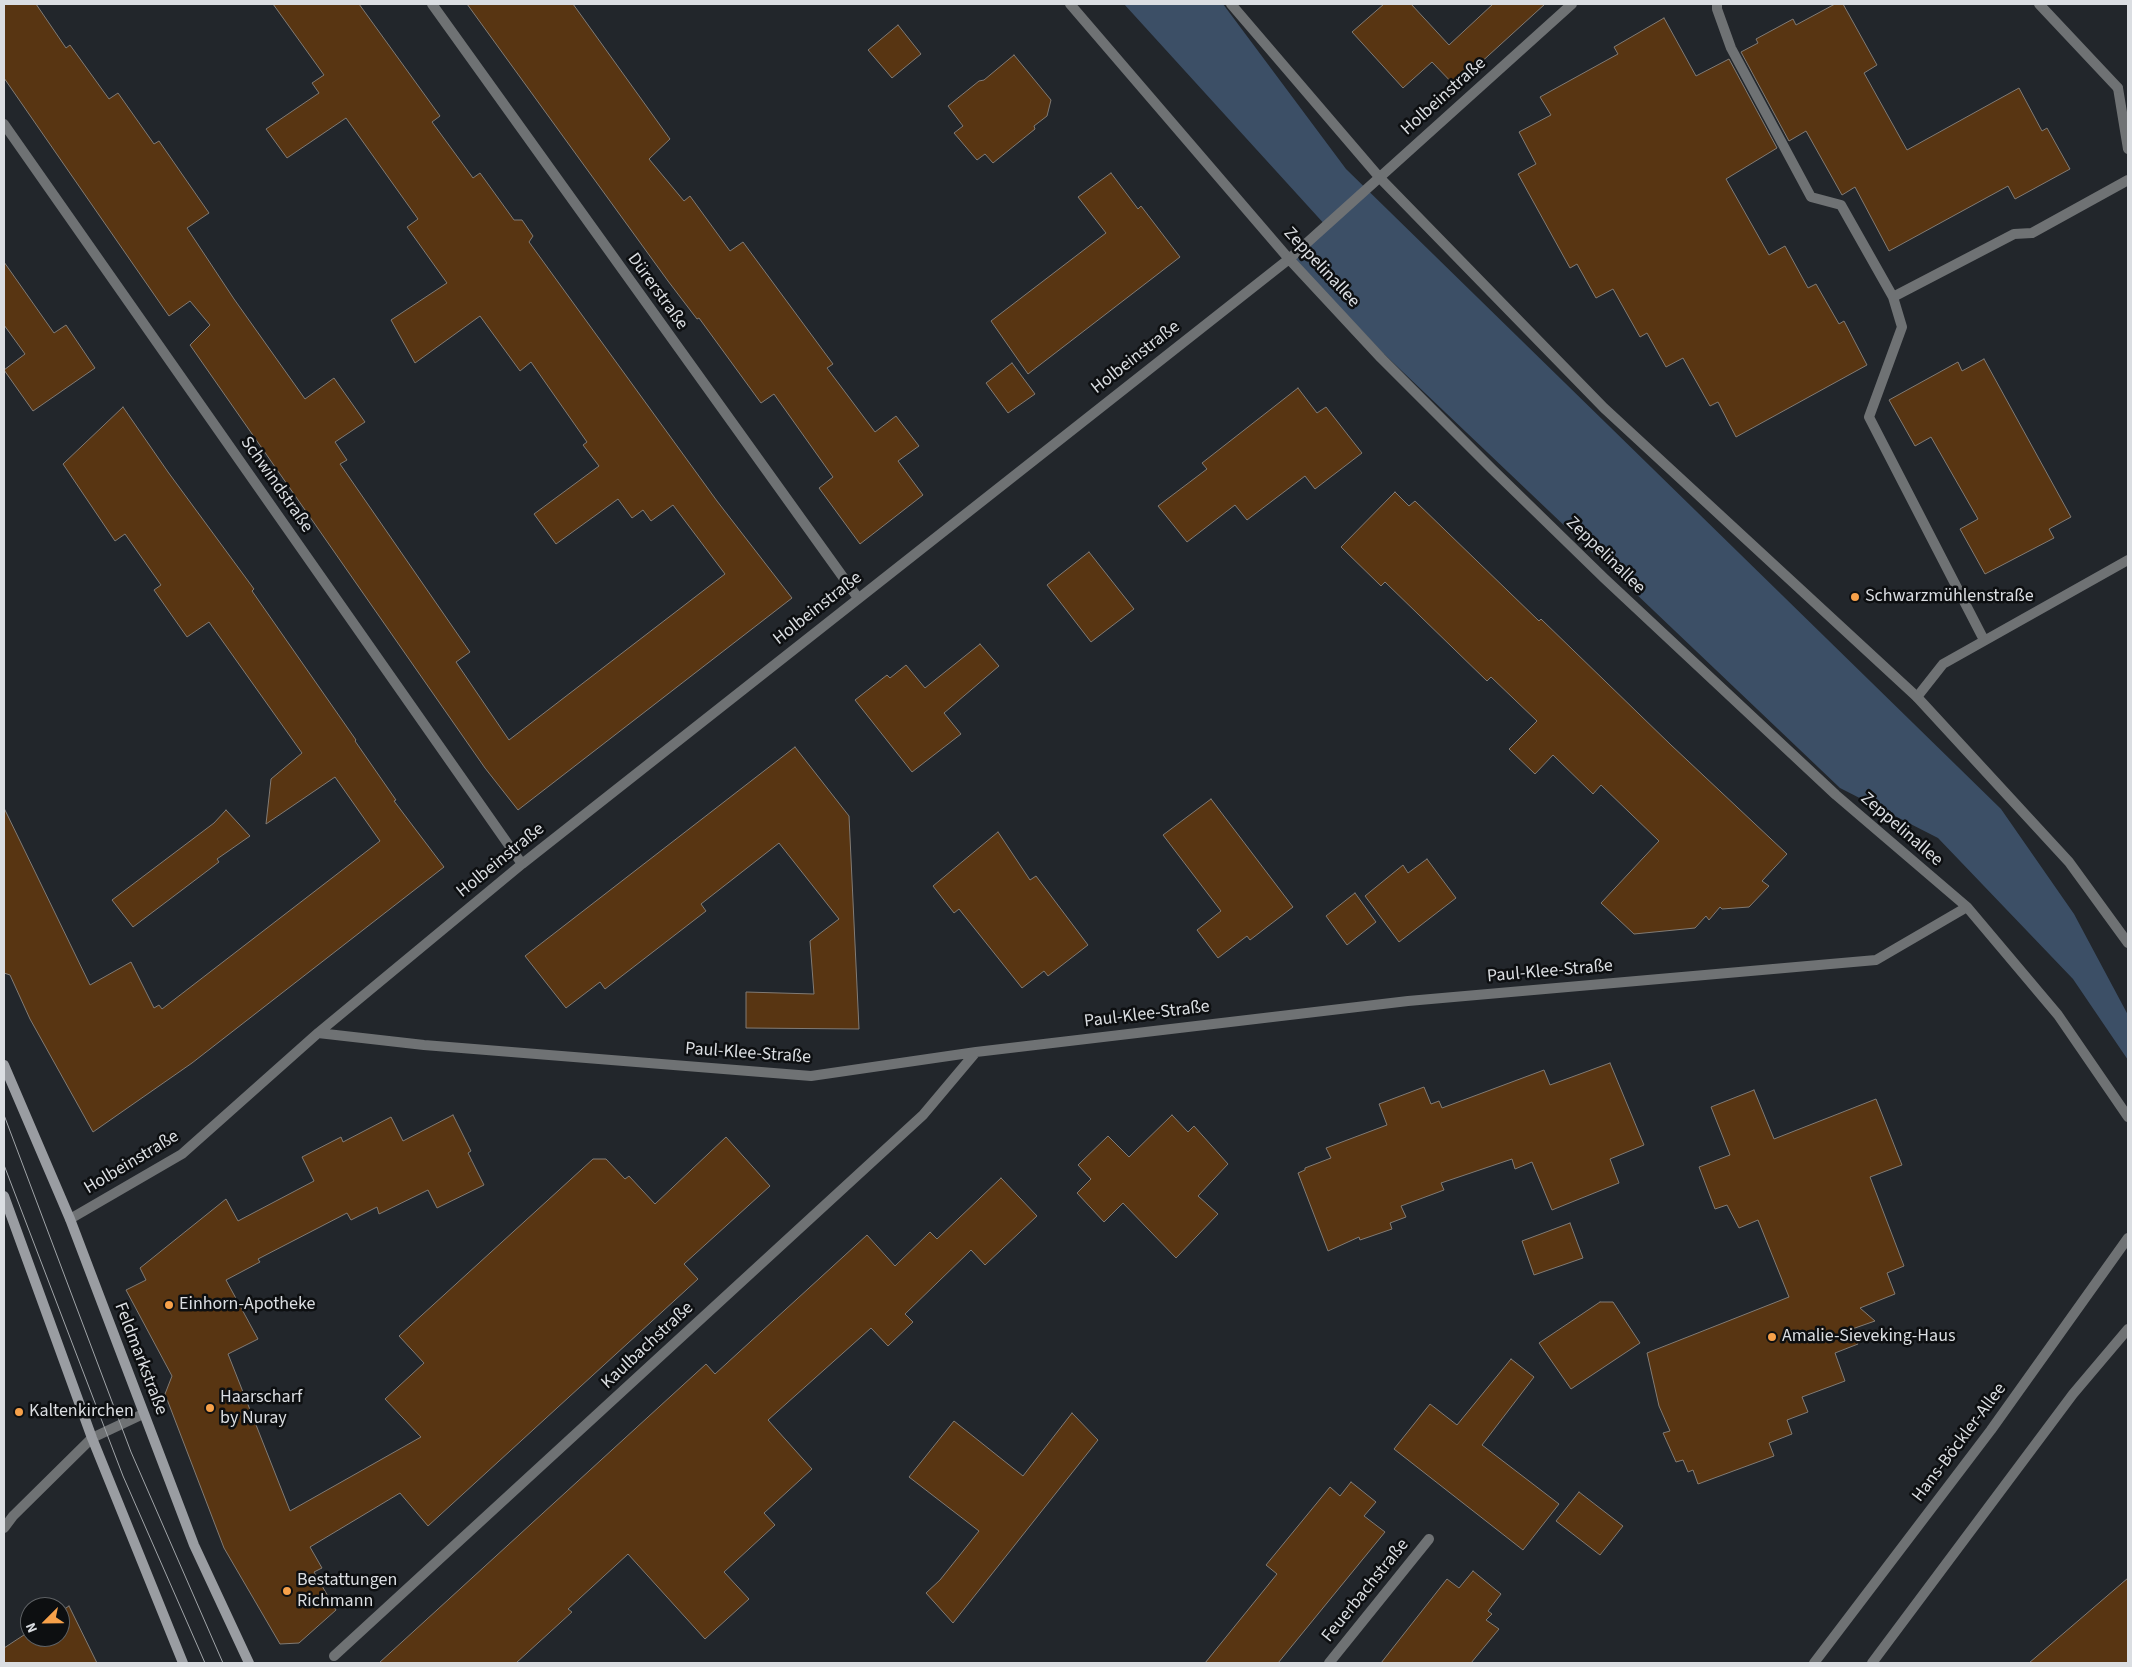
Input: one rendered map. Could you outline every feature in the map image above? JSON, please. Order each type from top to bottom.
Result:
[{"type":"main road","name":"Feldmarkstraße","points":[[4,1065],[70,1220],[194,1545],[249,1663]]},
{"type":"main road","points":[[4,1196],[92,1438],[183,1663]]},
{"type":"street","name":"Dürerstraße","points":[[432,4],[858,598]]},
{"type":"street","name":"Zeppelinallee","points":[[1070,4],[1289,259],[1388,365],[1605,579],[1836,795],[1967,907],[2058,1015],[2128,1117]]},
{"type":"street","points":[[1231,4],[1380,178],[1604,408],[1917,697],[2069,862],[2128,943]]},
{"type":"street","name":"Holbeinstraße","points":[[70,1220],[182,1154],[318,1033],[522,864],[1289,259],[1572,4]]},
{"type":"street","points":[[1717,4],[1717,9],[1731,48],[1811,197],[1841,204],[1893,298],[1902,327],[1869,417],[1984,640]]},
{"type":"street","points":[[2039,4],[2118,88],[2128,149]]},
{"type":"street","name":"Schwindstraße","points":[[4,124],[522,864]]},
{"type":"street","points":[[1893,298],[2014,234],[2032,233],[2128,180]]},
{"type":"street","points":[[1917,697],[1943,664],[2128,560]]},
{"type":"street","name":"Paul-Klee-Straße","points":[[318,1033],[424,1045],[811,1076],[976,1052],[1408,1001],[1876,960],[1967,907]]},
{"type":"street","name":"Kaulbachstraße","points":[[334,1656],[923,1115],[976,1052]]},
{"type":"street","name":"Hans-Böckler-Allee","points":[[1814,1663],[1991,1430],[2128,1238]]},
{"type":"street","points":[[1872,1663],[2073,1394],[2128,1329]]},
{"type":"street","points":[[4,1528],[13,1516],[92,1438],[143,1414]]},
{"type":"street","name":"Feuerbachstraße","points":[[1329,1663],[1429,1539]]},
{"type":"shaded area","points":[[1124,4],[1223,4],[1346,169],[2001,809],[2074,914],[2128,1015],[2128,1060],[2073,979],[1938,838],[1840,788],[1384,354],[1290,255],[1327,227]]},
{"type":"building","points":[[4,4],[36,4],[66,48],[70,45],[109,99],[118,93],[154,144],[159,141],[209,213],[187,228],[234,299],[305,399],[334,378],[365,422],[335,442],[347,460],[340,464],[470,652],[456,662],[509,740],[725,574],[673,505],[651,521],[643,510],[632,518],[618,499],[556,544],[534,514],[599,466],[583,445],[587,442],[531,362],[520,371],[480,316],[415,363],[391,320],[447,283],[407,227],[418,219],[346,118],[287,158],[266,129],[319,93],[312,83],[324,75],[273,4],[359,4],[440,116],[432,122],[473,178],[480,173],[514,220],[522,220],[533,236],[529,242],[717,501],[792,598],[518,810],[485,768],[190,345],[210,325],[190,301],[169,316],[4,78]]},
{"type":"building","points":[[467,4],[573,4],[670,139],[649,159],[684,201],[690,196],[730,251],[743,242],[833,364],[827,368],[875,432],[896,416],[919,446],[898,461],[923,495],[860,544],[819,488],[833,477],[774,394],[761,403],[699,318],[697,319],[668,281]]},
{"type":"building","points":[[1384,4],[1411,4],[1449,45],[1493,4],[1545,4],[1455,86],[1432,62],[1403,88],[1352,32]]},
{"type":"building","points":[[1835,4],[1843,4],[1877,65],[1864,73],[1907,150],[2019,88],[2042,131],[2047,128],[2070,169],[2015,199],[2008,186],[1889,251],[1855,187],[1842,195],[1806,131],[1789,141],[1741,52],[1758,43],[1756,39],[1793,19],[1796,25]]},
{"type":"building","points":[[1664,18],[1696,76],[1729,59],[1777,148],[1726,179],[1769,255],[1785,246],[1808,288],[1816,284],[1839,324],[1844,321],[1867,365],[1736,437],[1718,402],[1710,406],[1683,358],[1666,367],[1647,333],[1640,337],[1613,289],[1596,298],[1577,264],[1570,268],[1518,174],[1536,164],[1519,132],[1551,115],[1540,97],[1618,54],[1614,47]]},
{"type":"building","points":[[898,25],[921,54],[892,78],[868,50]]},
{"type":"building","points":[[1014,55],[1051,100],[1047,116],[1034,126],[1035,129],[993,163],[985,154],[977,160],[954,133],[963,126],[948,106]]},
{"type":"building","points":[[1111,173],[1138,209],[1141,206],[1180,257],[1028,374],[991,321],[1106,233],[1078,197]]},
{"type":"building","points":[[4,262],[54,333],[66,325],[95,368],[33,411],[4,370],[25,354],[4,325]]},
{"type":"building","points":[[1984,359],[2071,517],[2049,529],[2054,538],[1985,574],[1960,529],[1978,519],[1931,437],[1915,446],[1889,400],[1958,362],[1962,371]]},
{"type":"building","points":[[1012,363],[1035,394],[1008,413],[986,383]]},
{"type":"building","points":[[1298,388],[1317,413],[1326,407],[1362,453],[1315,489],[1305,476],[1247,520],[1235,505],[1187,542],[1158,506],[1207,469],[1202,463]]},
{"type":"building","points":[[123,407],[254,589],[252,591],[356,740],[396,800],[394,801],[444,867],[192,1063],[93,1132],[30,1019],[10,975],[4,973],[4,808],[90,985],[131,962],[154,1008],[159,1005],[162,1009],[380,841],[335,777],[266,824],[271,779],[302,753],[209,622],[187,637],[154,590],[161,585],[125,534],[115,541],[63,464]]},
{"type":"building","points":[[1395,492],[1409,506],[1415,501],[1539,621],[1541,619],[1787,854],[1762,881],[1769,886],[1749,907],[1722,909],[1720,907],[1709,920],[1706,916],[1695,928],[1634,934],[1601,903],[1659,841],[1601,785],[1593,794],[1553,755],[1535,774],[1509,749],[1537,721],[1491,677],[1487,681],[1385,582],[1381,586],[1341,547]]},
{"type":"building","points":[[1089,552],[1134,609],[1091,642],[1047,585]]},
{"type":"building","points":[[980,644],[999,666],[944,713],[961,734],[912,772],[855,700],[887,675],[890,678],[906,665],[925,688]]},
{"type":"building","points":[[795,747],[849,816],[859,1029],[746,1028],[746,992],[814,994],[810,941],[839,919],[779,843],[701,904],[706,911],[605,989],[600,982],[566,1008],[525,956]]},
{"type":"building","points":[[1211,799],[1293,907],[1250,940],[1247,936],[1218,958],[1197,930],[1221,911],[1163,835]]},
{"type":"building","points":[[226,810],[250,836],[217,859],[219,862],[133,927],[112,900],[214,823]]},
{"type":"building","points":[[998,832],[1030,880],[1036,876],[1088,945],[1048,976],[1044,971],[1022,988],[959,909],[954,913],[933,886]]},
{"type":"building","points":[[1427,859],[1456,898],[1399,942],[1365,896],[1403,865],[1408,873]]},
{"type":"building","points":[[1355,893],[1376,922],[1347,945],[1326,916]]},
{"type":"building","points":[[1610,1063],[1644,1145],[1610,1159],[1619,1183],[1552,1210],[1532,1162],[1515,1169],[1512,1159],[1441,1183],[1444,1190],[1401,1206],[1406,1217],[1390,1223],[1392,1229],[1360,1240],[1359,1237],[1328,1251],[1298,1173],[1305,1170],[1305,1168],[1331,1158],[1326,1148],[1387,1125],[1379,1104],[1424,1087],[1431,1104],[1439,1101],[1442,1108],[1544,1070],[1550,1085]]},
{"type":"building","name":"Amalie-Sieveking-Haus","points":[[1754,1090],[1774,1139],[1876,1099],[1902,1165],[1870,1177],[1904,1266],[1887,1273],[1895,1294],[1860,1308],[1875,1321],[1852,1329],[1858,1344],[1835,1353],[1845,1381],[1802,1397],[1808,1412],[1787,1420],[1792,1434],[1769,1443],[1774,1456],[1698,1484],[1693,1470],[1688,1472],[1683,1460],[1676,1462],[1663,1433],[1670,1431],[1659,1406],[1647,1353],[1789,1297],[1758,1220],[1739,1228],[1727,1205],[1715,1209],[1699,1167],[1730,1155],[1711,1107]]},
{"type":"building","points":[[453,1115],[471,1151],[468,1153],[484,1185],[437,1208],[428,1190],[379,1214],[377,1207],[351,1220],[347,1213],[258,1259],[260,1262],[226,1280],[258,1339],[228,1354],[290,1511],[421,1437],[385,1399],[424,1363],[399,1336],[593,1159],[606,1159],[625,1179],[629,1176],[655,1204],[726,1137],[770,1186],[684,1264],[698,1279],[428,1526],[400,1493],[310,1547],[322,1568],[314,1572],[336,1610],[299,1643],[280,1644],[224,1548],[165,1394],[172,1376],[126,1290],[146,1280],[140,1268],[226,1199],[238,1221],[314,1181],[302,1157],[341,1137],[343,1142],[391,1117],[403,1141]]},
{"type":"building","points":[[1172,1115],[1188,1132],[1194,1126],[1228,1164],[1198,1196],[1218,1214],[1176,1258],[1123,1203],[1104,1222],[1077,1193],[1091,1179],[1078,1165],[1108,1136],[1129,1157]]},
{"type":"building","points":[[1001,1178],[1037,1216],[985,1265],[971,1250],[905,1314],[913,1322],[888,1346],[871,1328],[768,1420],[812,1469],[764,1513],[775,1525],[724,1572],[749,1599],[705,1639],[628,1554],[568,1609],[572,1612],[516,1663],[379,1663],[706,1364],[715,1374],[867,1235],[895,1266],[930,1232],[937,1239]]},
{"type":"building","points":[[1570,1223],[1583,1258],[1534,1275],[1522,1241]]},
{"type":"building","points":[[1600,1302],[1613,1302],[1640,1343],[1571,1389],[1539,1343]]},
{"type":"building","points":[[1511,1359],[1534,1377],[1482,1445],[1559,1504],[1523,1550],[1394,1449],[1430,1404],[1457,1425]]},
{"type":"building","points":[[1072,1413],[1098,1440],[953,1623],[926,1593],[940,1580],[979,1531],[909,1477],[954,1421],[1023,1476]]},
{"type":"building","points":[[1351,1482],[1376,1502],[1364,1516],[1385,1532],[1278,1663],[1205,1663],[1277,1574],[1266,1565],[1330,1487],[1340,1496]]},
{"type":"building","points":[[1579,1492],[1623,1526],[1600,1555],[1556,1521]]},
{"type":"building","points":[[1473,1571],[1501,1594],[1488,1611],[1492,1614],[1486,1620],[1499,1629],[1471,1663],[1381,1663],[1447,1579],[1459,1588]]},
{"type":"building","points":[[2128,1578],[2128,1663],[2029,1663]]},
{"type":"building","points":[[70,1608],[97,1663],[4,1663],[4,1648],[20,1638],[20,1647],[70,1647]]},
{"type":"tram line","points":[[4,1115],[131,1452],[223,1663]]},
{"type":"tram line","points":[[4,1165],[123,1476],[205,1663]]},
{"type":"place","name":"Schwarzmühlenstraße","points":[[1855,597]]},
{"type":"place","name":"Einhorn-Apotheke","points":[[169,1305]]},
{"type":"place","name":"Amalie-Sieveking-Haus","points":[[1772,1337]]},
{"type":"place","name":"Haarscharf by Nuray","points":[[210,1408]]},
{"type":"place","name":"Kaltenkirchen","points":[[19,1412]]},
{"type":"place","name":"Bestattungen Richmann","points":[[287,1591]]}]
